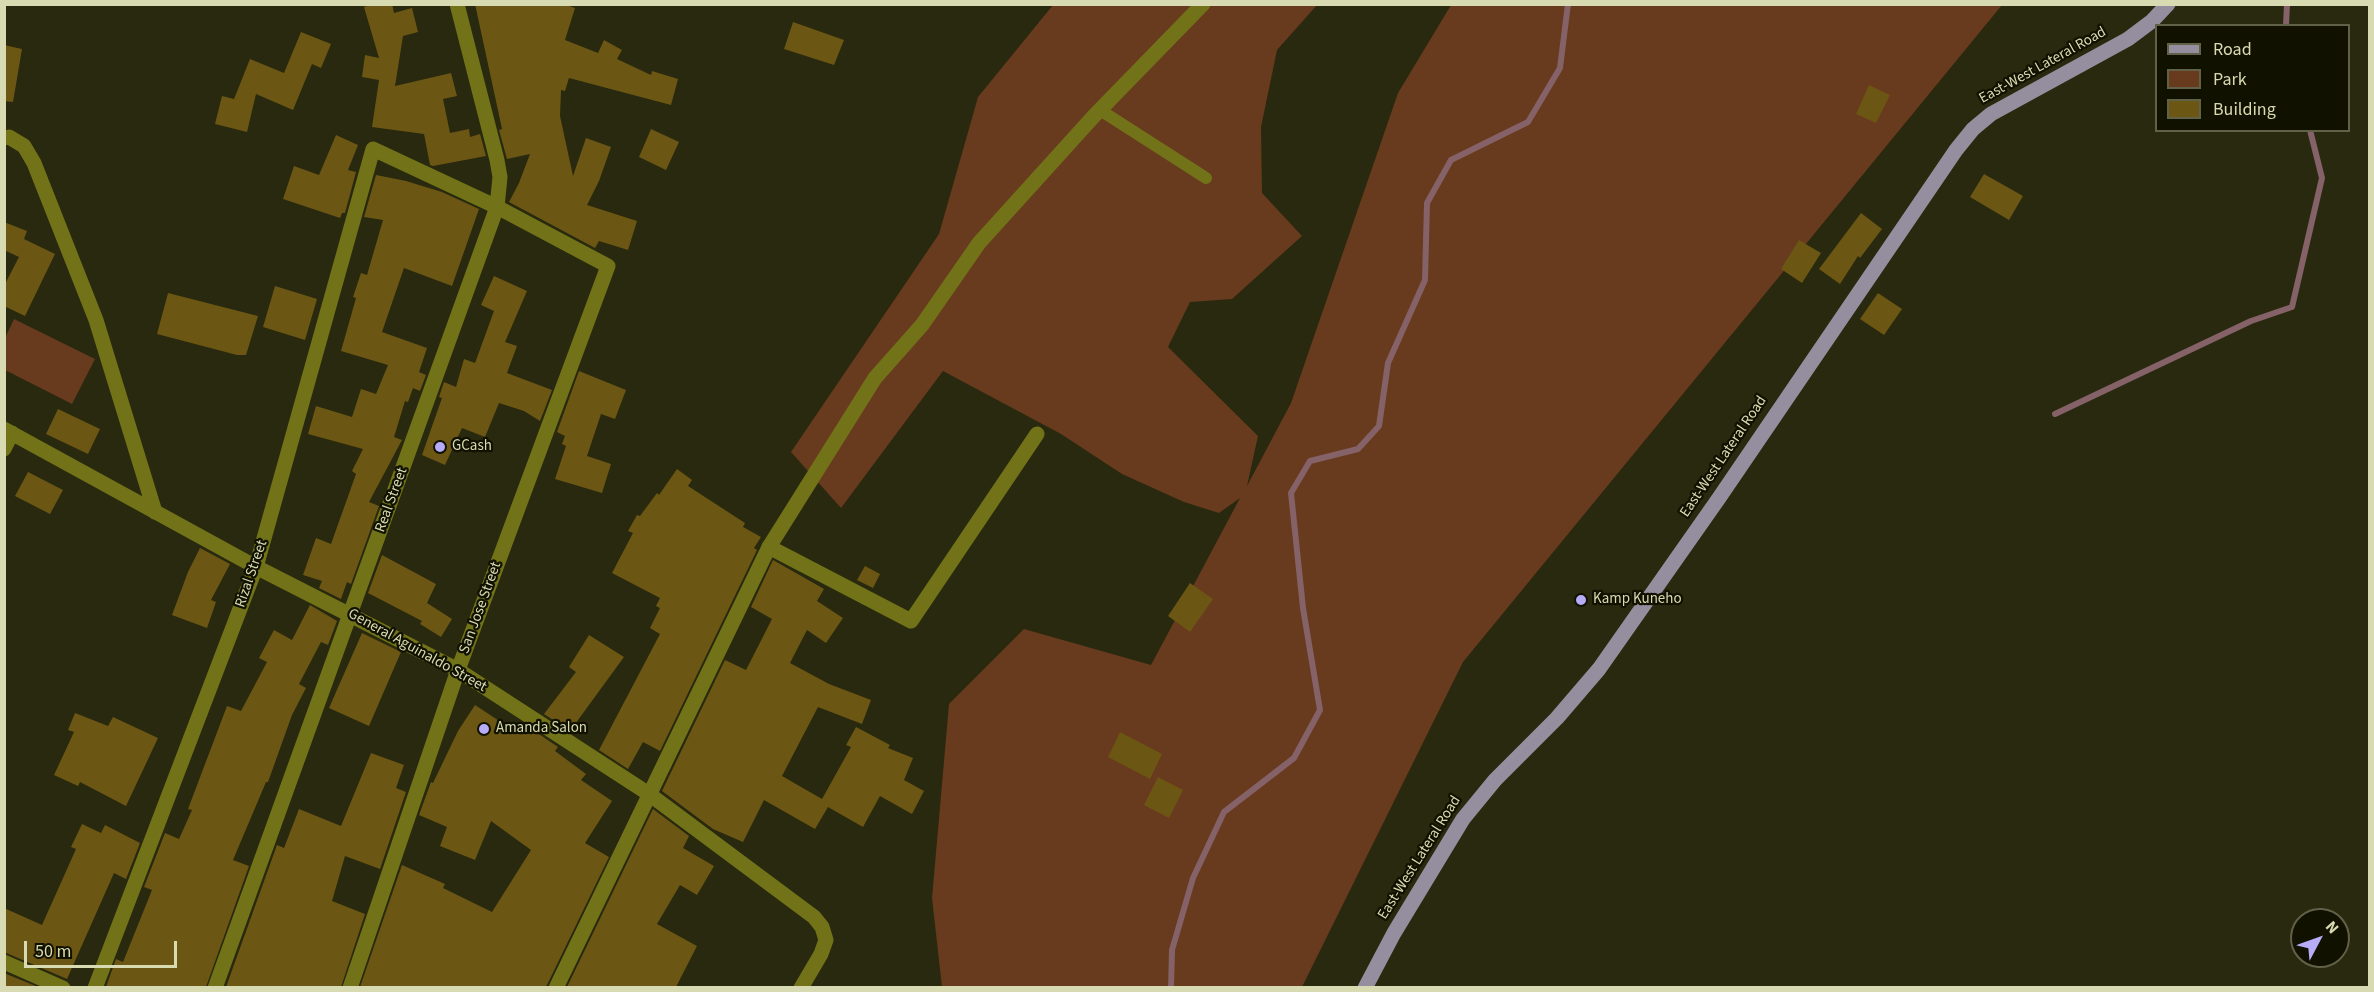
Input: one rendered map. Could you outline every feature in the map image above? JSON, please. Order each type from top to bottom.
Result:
[{"type":"main road","name":"East-West Lateral Road","points":[[1365,987],[1394,933],[1463,819],[1495,780],[1563,711],[1599,669],[1712,508],[1956,150],[1973,129],[1991,114],[2128,39],[2152,21],[2168,4]]},
{"type":"street","name":"Real Street","points":[[215,987],[497,207],[500,177],[497,160],[457,4]]},
{"type":"street","points":[[556,987],[769,547],[875,378],[922,325],[979,243],[1100,110],[1203,4]]},
{"type":"street","points":[[7,137],[24,146],[34,163],[96,320],[155,512]]},
{"type":"street","name":"Rizal Street","points":[[95,987],[256,567],[373,149],[497,207]]},
{"type":"street","name":"San Jose Street","points":[[350,987],[458,670],[608,266],[497,207]]},
{"type":"street","points":[[4,449],[8,431]]},
{"type":"street","name":"General Aguinaldo Street","points":[[8,431],[256,567],[458,670],[649,794],[813,917],[822,927],[826,940],[821,954],[801,987]]},
{"type":"street","points":[[769,547],[911,621],[1037,434]]},
{"type":"street","points":[[4,962],[63,987]]},
{"type":"lane","points":[[1100,110],[1206,178]]},
{"type":"green space","points":[[1053,5],[1317,5],[1277,50],[1261,127],[1262,193],[1302,236],[1232,299],[1190,302],[1168,347],[1258,436],[1247,486],[1291,403],[1398,93],[1451,5],[2002,5],[1463,662],[1302,987],[942,987],[932,898],[949,704],[1024,629],[1151,665],[1240,498],[1219,513],[1184,502],[1122,474],[1061,434],[943,371],[841,508],[791,452],[939,234],[978,97]]},
{"type":"green space","points":[[14,319],[95,359],[72,404],[5,370],[5,338]]},
{"type":"building","points":[[373,4],[392,4],[394,13],[412,8],[418,32],[403,36],[395,86],[451,73],[457,96],[443,99],[450,133],[469,129],[470,137],[480,134],[486,156],[433,166],[430,165],[424,134],[372,127],[379,80],[362,77],[365,55],[379,58],[364,7]]},
{"type":"building","points":[[475,4],[563,4],[575,8],[565,40],[598,53],[604,40],[622,50],[617,59],[651,75],[652,71],[678,79],[671,105],[569,78],[565,91],[561,90],[560,116],[573,176],[586,138],[611,147],[599,181],[587,205],[637,221],[628,250],[599,241],[595,248],[509,202],[530,154],[507,159],[499,130],[502,129]]},
{"type":"building","points":[[793,22],[844,40],[834,65],[784,49]]},
{"type":"building","points":[[301,32],[331,44],[321,68],[312,64],[293,110],[256,94],[247,132],[215,124],[222,96],[234,99],[250,59],[284,73]]},
{"type":"building","points":[[4,45],[22,49],[13,102],[4,101]]},
{"type":"building","points":[[1869,85],[1890,95],[1876,123],[1856,114]]},
{"type":"building","points":[[651,129],[679,142],[666,170],[639,157]]},
{"type":"building","points":[[336,135],[358,145],[348,170],[356,172],[345,213],[342,213],[340,218],[283,199],[294,166],[319,175]]},
{"type":"building","points":[[1984,174],[2023,196],[2009,220],[1970,197]]},
{"type":"building","points":[[376,175],[442,192],[479,209],[452,286],[404,268],[382,332],[427,348],[419,372],[426,375],[420,391],[413,388],[408,402],[405,401],[394,437],[402,440],[369,502],[379,506],[351,584],[347,582],[341,599],[319,588],[322,581],[303,575],[316,538],[331,544],[356,474],[352,471],[363,449],[308,434],[316,406],[352,417],[361,389],[376,394],[388,365],[341,351],[356,298],[353,297],[361,273],[367,275],[383,220],[364,217]]},
{"type":"building","points":[[1861,213],[1882,229],[1860,258],[1858,256],[1840,284],[1819,269]]},
{"type":"building","points":[[4,222],[27,231],[24,239],[55,254],[25,316],[4,306],[4,286],[19,257],[4,250]]},
{"type":"building","points":[[1799,240],[1821,253],[1802,283],[1781,269]]},
{"type":"building","points":[[494,276],[527,291],[505,342],[517,346],[507,373],[552,390],[540,421],[524,411],[499,403],[485,437],[462,428],[445,465],[422,455],[442,398],[439,397],[444,382],[456,387],[464,359],[475,363],[494,311],[481,305]]},
{"type":"building","points":[[275,286],[317,299],[305,340],[263,327]]},
{"type":"building","points":[[168,293],[258,316],[246,355],[237,355],[157,334]]},
{"type":"building","points":[[1878,293],[1902,309],[1884,335],[1860,319]]},
{"type":"building","points":[[579,371],[626,390],[615,419],[601,414],[587,456],[611,464],[602,493],[555,479],[566,446],[562,444],[565,436],[557,432]]},
{"type":"building","points":[[58,409],[100,429],[88,454],[46,434]]},
{"type":"building","points":[[677,469],[692,480],[688,486],[745,523],[743,527],[761,537],[754,548],[757,550],[660,751],[643,742],[628,769],[599,750],[660,634],[650,628],[660,608],[656,606],[660,598],[612,573],[633,533],[628,531],[637,515],[640,516],[657,493],[659,495]]},
{"type":"building","points":[[28,472],[63,490],[50,514],[15,496]]},
{"type":"building","points":[[200,548],[230,564],[211,600],[216,602],[207,628],[172,615],[188,572]]},
{"type":"building","points":[[382,555],[436,584],[427,603],[452,619],[441,637],[420,624],[422,621],[368,593]]},
{"type":"building","points":[[773,560],[824,589],[817,601],[843,618],[826,643],[807,630],[790,663],[829,684],[871,700],[862,724],[818,707],[782,776],[822,799],[851,747],[846,745],[856,727],[890,745],[888,748],[913,758],[904,780],[924,791],[912,814],[880,796],[863,827],[828,807],[815,829],[764,800],[743,842],[713,829],[662,791],[725,660],[746,670],[772,619],[751,607]]},
{"type":"building","points":[[865,566],[880,574],[873,588],[857,580]]},
{"type":"building","points":[[1190,583],[1213,599],[1190,632],[1168,616]]},
{"type":"building","points":[[310,605],[337,621],[328,645],[321,642],[299,684],[306,688],[292,715],[268,782],[266,782],[233,860],[249,866],[206,987],[106,987],[116,959],[123,962],[152,890],[144,887],[165,833],[179,839],[192,810],[188,809],[227,706],[241,711],[267,662],[259,658],[274,630],[292,640]]},
{"type":"building","points":[[362,633],[401,652],[369,726],[329,708]]},
{"type":"building","points":[[589,635],[624,657],[570,731],[544,714],[576,672],[569,667]]},
{"type":"building","points":[[475,705],[519,734],[523,729],[530,733],[533,730],[558,747],[555,751],[586,774],[581,780],[612,801],[585,843],[609,857],[546,987],[360,987],[402,865],[445,884],[443,888],[492,912],[531,850],[491,821],[475,860],[440,846],[447,827],[419,815],[431,782],[433,783],[458,731]]},
{"type":"building","points":[[75,713],[108,726],[113,717],[158,738],[126,806],[80,782],[78,786],[54,775],[74,732],[68,730]]},
{"type":"building","points":[[1120,732],[1162,754],[1150,779],[1108,757]]},
{"type":"building","points":[[371,753],[404,765],[396,788],[406,792],[380,869],[345,856],[332,901],[365,914],[341,987],[226,987],[277,845],[284,848],[299,809],[341,826]]},
{"type":"building","points":[[1158,777],[1183,790],[1169,818],[1144,805]]},
{"type":"building","points":[[653,809],[689,836],[683,848],[714,866],[697,895],[680,885],[657,924],[697,946],[676,987],[567,987]]},
{"type":"building","points":[[82,824],[101,833],[105,825],[140,843],[126,879],[114,873],[67,979],[4,952],[4,908],[42,925],[76,849],[71,847]]},
{"type":"building","points":[[4,973],[38,987],[4,987]]},
{"type":"waterway","points":[[1171,988],[1172,950],[1193,878],[1224,812],[1294,758],[1320,710],[1303,608],[1291,493],[1310,461],[1358,449],[1379,426],[1388,363],[1425,280],[1427,203],[1451,160],[1528,122],[1560,68],[1568,4]]},
{"type":"waterway","points":[[2286,24],[2287,4]]},
{"type":"waterway","points":[[2055,414],[2251,321],[2292,307],[2322,178],[2310,132]]},
{"type":"place","name":"GCash","points":[[440,447]]},
{"type":"place","name":"Kamp Kuneho","points":[[1581,600]]},
{"type":"place","name":"Amanda Salon","points":[[484,729]]}]
